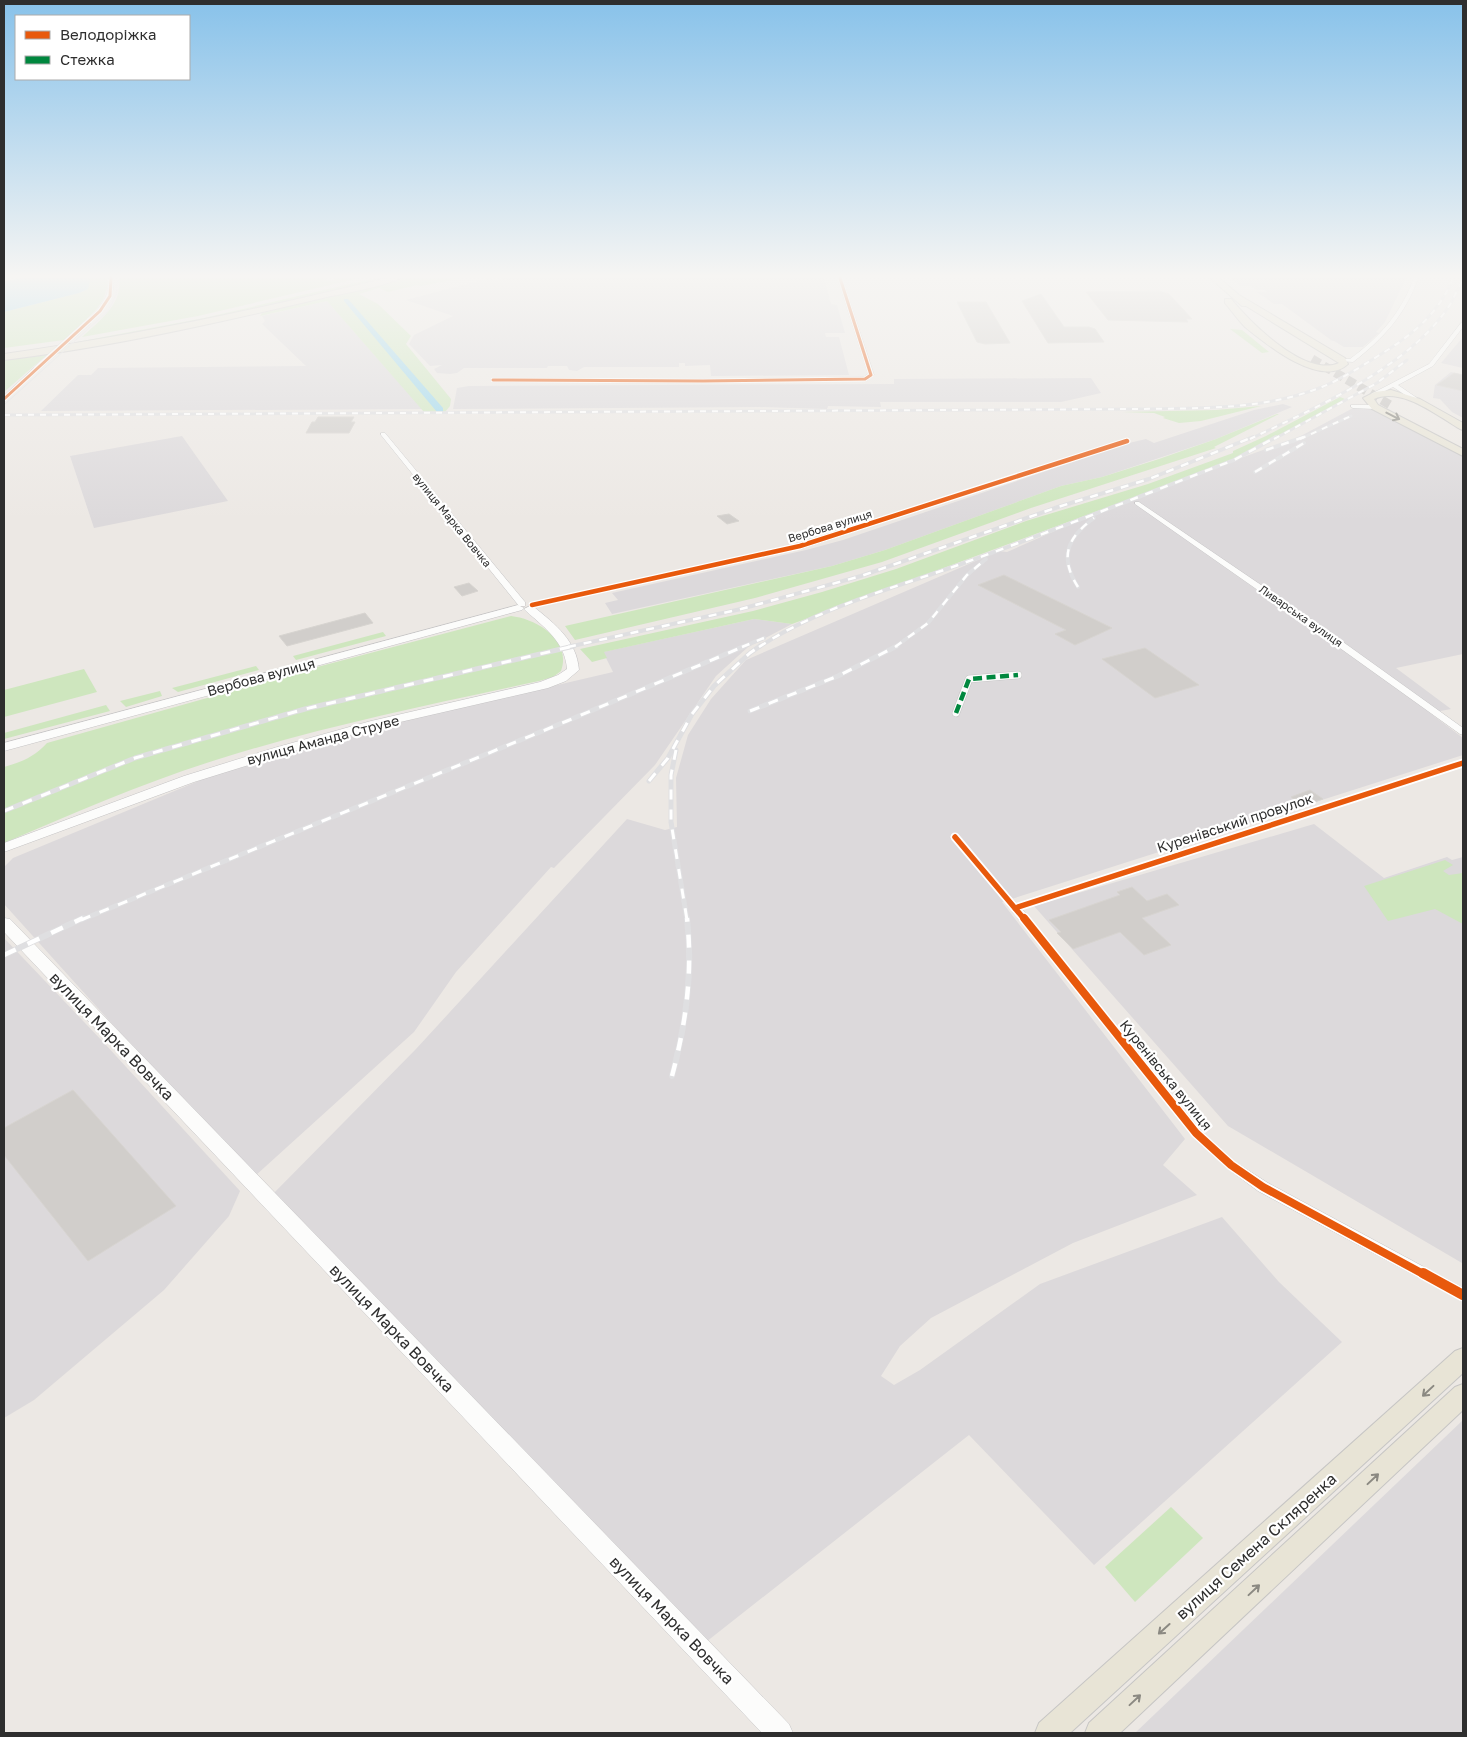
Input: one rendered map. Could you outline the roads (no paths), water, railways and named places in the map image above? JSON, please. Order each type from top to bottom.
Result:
[{"type":"main road","points":[[1295,359],[1308,365],[1330,368],[1339,367],[1344,364],[1342,360]]},
{"type":"main road","points":[[1463,427],[1415,399],[1393,394],[1370,397],[1369,403],[1375,407],[1463,452]]},
{"type":"main road","points":[[1403,404],[1463,436]]},
{"type":"main road","points":[[1392,406],[1463,446]]},
{"type":"main road","name":"Вербова вулиця","points":[[4,747],[525,606]]},
{"type":"main road","name":"вулиця Аманда Струве","points":[[4,848],[189,779],[279,751],[371,725],[536,687],[562,678],[573,670],[573,661],[569,650],[557,633],[525,606]]},
{"type":"main road","name":"вулиця Марка Вовчка","points":[[4,923],[780,1733]]},
{"type":"main road","name":"вулиця Семена Скляренка","points":[[1050,1733],[1463,1358]]},
{"type":"main road","name":"вулиця Семена Скляренка","points":[[1099,1733],[1463,1395]]},
{"type":"street","points":[[4,398],[47,359]]},
{"type":"street","points":[[493,380],[704,381],[865,379],[871,375],[866,359]]},
{"type":"street","points":[[1342,360],[1351,361],[1354,359]]},
{"type":"street","points":[[1375,407],[1353,406],[1436,359]]},
{"type":"street","points":[[1393,384],[1415,399]]},
{"type":"street","name":"вулиця Марка Вовчка","points":[[383,434],[525,606]]},
{"type":"street","name":"Вербова вулиця","points":[[525,606],[800,546],[1128,441]]},
{"type":"street","name":"Ливарська вулиця","points":[[1137,503],[1308,621],[1463,732]]},
{"type":"street","points":[[956,713],[969,680],[1018,675]]},
{"type":"street","name":"Куренівський провулок","points":[[1015,908],[1463,763]]},
{"type":"street","name":"Куренівська вулиця","points":[[955,837],[1015,908],[1196,1133],[1231,1166],[1263,1187],[1463,1295]]},
{"type":"waterway","points":[[396,359],[440,410]]},
{"type":"tunnel","points":[[1312,359],[1392,406]]},
{"type":"tram line","points":[[4,405],[55,359]]},
{"type":"railway","points":[[4,415],[1187,408],[1255,404],[1300,395],[1329,384],[1373,359]]},
{"type":"railway","points":[[1250,439],[1332,399],[1396,359]]},
{"type":"railway","points":[[1274,439],[1377,383],[1407,360]]},
{"type":"railway","points":[[1300,439],[1351,416]]},
{"type":"railway","points":[[568,647],[741,609],[861,576],[1058,507],[1149,479],[1253,437]]},
{"type":"railway","points":[[759,647],[782,633],[831,610],[1030,539],[1234,460],[1276,437]]},
{"type":"railway","points":[[1266,450],[1304,437]]},
{"type":"railway","points":[[1255,472],[1304,443]]},
{"type":"railway","points":[[1078,587],[1069,566],[1069,549],[1077,533],[1094,518]]},
{"type":"railway","points":[[895,647],[928,623],[967,575],[986,559]]},
{"type":"railway","points":[[742,647],[764,638]]},
{"type":"railway","points":[[4,811],[135,758],[305,709],[574,646]]},
{"type":"railway","points":[[81,920],[745,646]]},
{"type":"railway","points":[[649,781],[668,758],[692,714],[714,686],[760,646]]},
{"type":"railway","points":[[750,711],[838,676],[897,646]]},
{"type":"railway","points":[[676,750],[671,775],[671,822],[687,920]]},
{"type":"railway","points":[[4,955],[83,918]]},
{"type":"railway","points":[[672,1076],[681,1037],[689,978],[687,918]]}]
